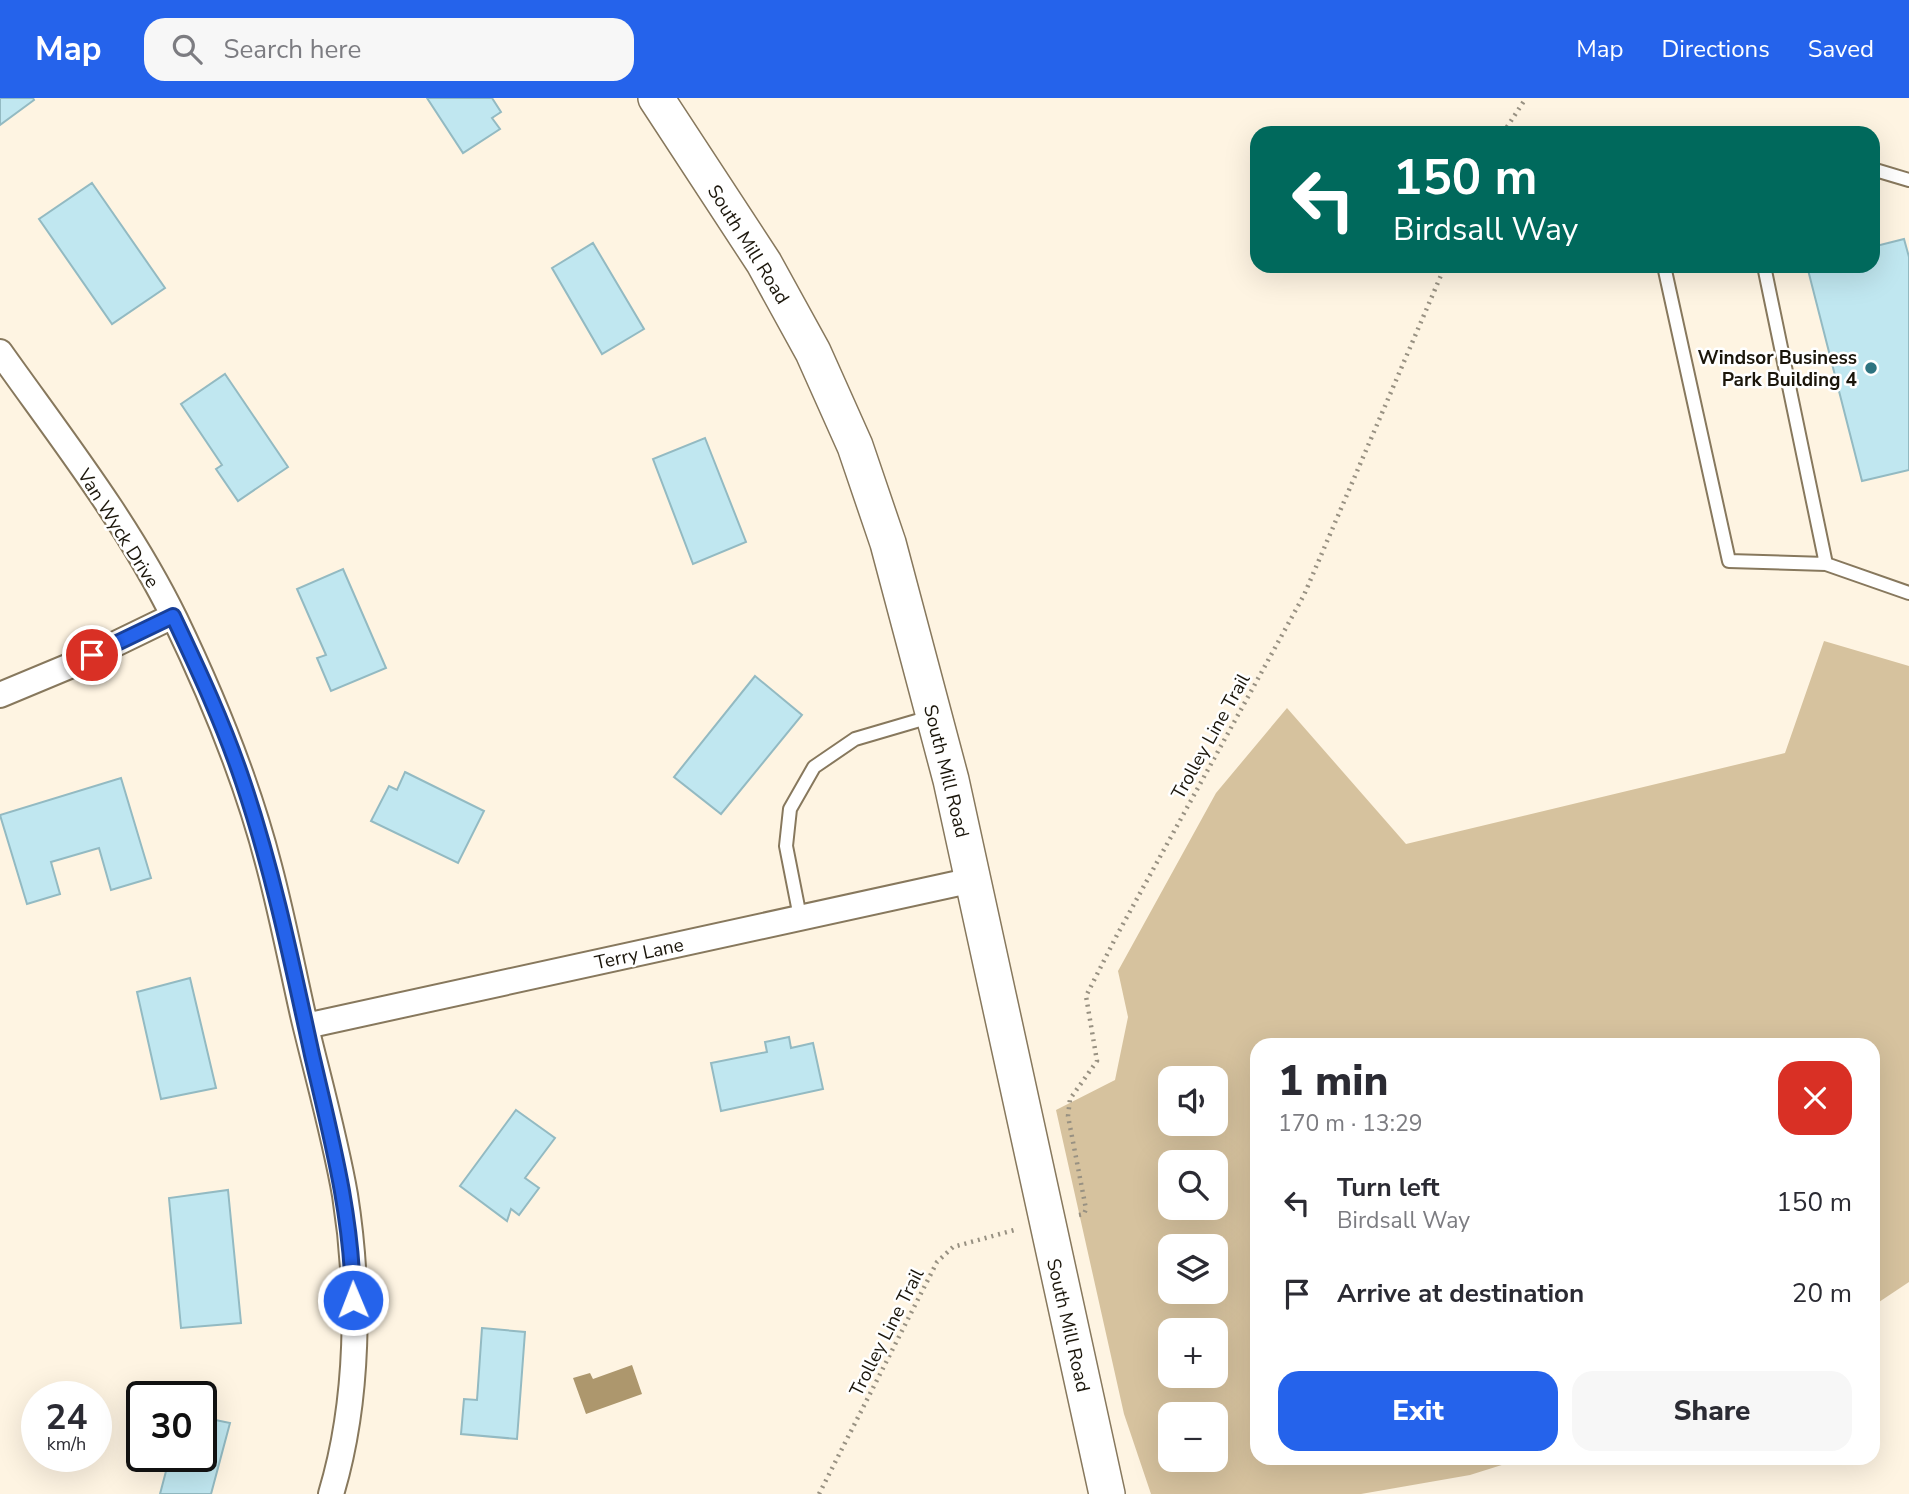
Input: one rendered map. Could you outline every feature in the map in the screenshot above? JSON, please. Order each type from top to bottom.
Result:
[{"type":"main road","name":"South Mill Road","points":[[656,98],[764,263],[814,352],[855,446],[888,543],[934,716],[973,880],[1107,1494]]},
{"type":"street","name":"Van Wyck Drive","points":[[0,352],[120,522],[173,616],[212,700],[243,781],[269,865],[344,1194],[353,1270],[354,1346],[348,1409],[331,1494]]},
{"type":"street","points":[[0,695],[72,665],[173,616]]},
{"type":"street","name":"Terry Lane","points":[[306,1026],[973,880]]},
{"type":"lane","points":[[1880,171],[1909,180]]},
{"type":"lane","points":[[1666,273],[1729,561],[1826,564],[1909,593]]},
{"type":"lane","points":[[1765,273],[1826,564]]},
{"type":"lane","points":[[800,918],[786,846],[790,809],[814,767],[855,739],[934,716]]},
{"type":"path","points":[[1508,126],[1526,98]]},
{"type":"path","name":"Trolley Line Trail","points":[[1074,1217],[1084,1214],[1086,1209],[1068,1116],[1070,1099],[1097,1061],[1086,996],[1304,595],[1442,273]]},
{"type":"path","name":"Trolley Line Trail","points":[[819,1494],[937,1262],[953,1247],[1018,1229]]},
{"type":"shaded area","points":[[1824,641],[1909,666],[1909,1282],[1880,1301],[1880,1038],[1250,1038],[1250,1465],[1502,1465],[1470,1475],[1361,1494],[1151,1494],[1124,1414],[1056,1110],[1115,1080],[1128,1017],[1118,971],[1216,793],[1287,708],[1406,844],[1785,753]]},
{"type":"shaded area","points":[[632,1365],[642,1394],[586,1414],[573,1378],[590,1373],[593,1379]]},
{"type":"building","points":[[0,98],[33,98],[34,100],[0,125]]},
{"type":"building","points":[[427,98],[492,98],[501,112],[492,118],[500,129],[463,153]]},
{"type":"building","points":[[92,183],[165,288],[112,324],[39,219]]},
{"type":"building","name":"Windsor Business Park Building 4","points":[[1904,239],[1909,257],[1909,470],[1862,481],[1809,273],[1880,273],[1880,245]]},
{"type":"building","points":[[593,243],[644,329],[602,354],[552,268]]},
{"type":"building","points":[[225,374],[288,467],[238,501],[216,469],[222,465],[181,404]]},
{"type":"building","points":[[705,438],[746,542],[693,564],[653,459]]},
{"type":"building","points":[[343,569],[386,668],[331,691],[317,658],[326,655],[297,589]]},
{"type":"building","points":[[755,676],[802,715],[721,814],[674,777]]},
{"type":"building","points":[[405,772],[484,811],[458,863],[371,821],[389,786],[397,790]]},
{"type":"building","points":[[121,778],[151,878],[111,890],[99,848],[51,862],[60,894],[27,904],[0,815]]},
{"type":"building","points":[[190,978],[216,1088],[161,1099],[137,992]]},
{"type":"building","points":[[789,1037],[791,1048],[813,1043],[823,1089],[721,1111],[711,1063],[767,1052],[765,1042]]},
{"type":"building","points":[[516,1110],[555,1138],[525,1178],[539,1188],[519,1215],[511,1209],[507,1221],[460,1186]]},
{"type":"building","points":[[228,1190],[241,1323],[181,1328],[169,1198]]},
{"type":"building","points":[[482,1328],[525,1332],[517,1439],[461,1434],[464,1399],[477,1400]]},
{"type":"building","points":[[217,1420],[230,1423],[217,1472]]},
{"type":"building","points":[[166,1472],[217,1472],[211,1494],[160,1494]]},
{"type":"place","name":"Windsor Business Park Building 4","points":[[1871,368]]},
{"type":"route","points":[[92,655],[173,616],[212,700],[243,781],[269,865],[344,1194],[353,1270],[353,1300]]}]
